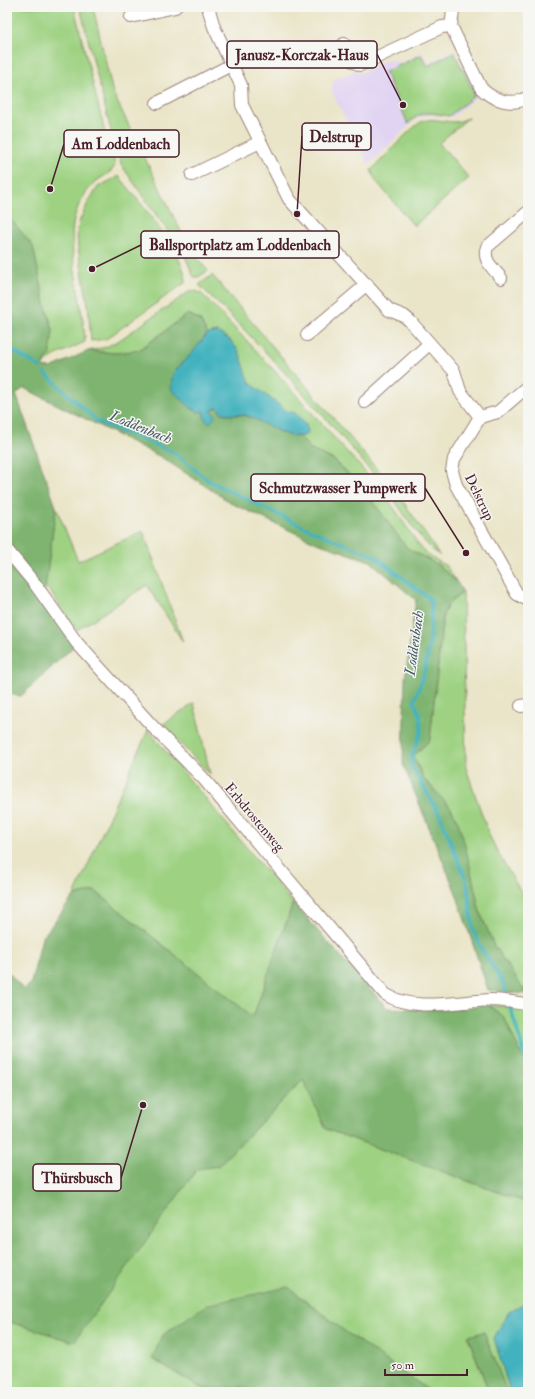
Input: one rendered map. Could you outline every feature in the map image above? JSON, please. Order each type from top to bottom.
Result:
[{"type":"street","points":[[131,17],[175,7]]},
{"type":"street","points":[[208,7],[214,27],[241,85],[242,105],[289,199],[389,310],[404,316],[410,321],[454,371],[460,391],[480,417],[498,412],[528,386]]},
{"type":"street","points":[[450,7],[453,12],[451,26],[481,88],[489,96],[514,103],[528,97]]},
{"type":"street","points":[[344,44],[352,61],[360,65],[442,27],[451,26]]},
{"type":"street","points":[[157,102],[231,65]]},
{"type":"street","points":[[192,175],[260,142]]},
{"type":"street","points":[[501,278],[486,259],[485,253],[487,247],[528,212]]},
{"type":"street","points":[[307,335],[367,284]]},
{"type":"street","points":[[365,402],[429,344]]},
{"type":"street","name":"Delstrup","points":[[480,417],[454,459],[452,471],[459,491],[516,594],[528,600]]},
{"type":"street","name":"Erbdrostenweg","points":[[7,550],[35,584],[76,643],[155,729],[203,778],[378,988],[391,998],[406,1003],[418,1004],[493,1000],[528,1004]]},
{"type":"shaded area","points":[[454,50],[477,96],[453,117],[431,115],[417,118],[368,165],[332,92],[333,81],[353,71],[362,73],[389,59],[400,63],[422,52],[428,64]]},
{"type":"green space","points":[[7,7],[74,7],[109,149],[115,164],[111,171],[94,183],[85,194],[76,212],[73,225],[73,258],[85,342],[54,356],[41,367],[53,330],[45,304],[33,247],[7,215]]},
{"type":"green space","points":[[80,7],[93,7],[113,93],[190,250],[208,271],[198,277],[194,277],[185,256],[122,166],[115,147]]},
{"type":"green space","points":[[454,52],[475,95],[449,116],[427,113],[418,116],[408,124],[385,72],[421,55],[428,66]]},
{"type":"green space","points":[[469,117],[439,143],[469,178],[414,226],[376,181],[371,170],[404,136],[423,121],[435,120],[457,122]]},
{"type":"green space","points":[[119,176],[148,212],[169,243],[184,271],[186,282],[106,339],[91,341],[88,304],[78,248],[77,233],[80,220],[98,187]]},
{"type":"green space","points":[[7,215],[33,246],[45,304],[53,330],[50,355],[41,367],[51,368],[88,351],[117,353],[139,350],[188,314],[200,320],[207,334],[194,352],[173,373],[186,402],[191,408],[203,411],[205,416],[217,407],[221,413],[229,415],[244,415],[263,422],[282,433],[300,437],[311,450],[334,460],[365,491],[407,548],[438,565],[456,581],[463,592],[449,603],[443,615],[430,740],[413,756],[424,779],[451,808],[458,822],[466,849],[480,912],[494,946],[527,994],[488,990],[456,893],[403,764],[405,678],[416,600],[370,561],[317,543],[233,504],[161,457],[24,388],[16,394],[56,507],[44,596],[74,646],[21,696],[7,694]]},
{"type":"green space","points":[[212,275],[398,494],[440,556],[423,540],[388,492],[316,407],[247,333],[199,285]]},
{"type":"green space","points":[[195,291],[201,293],[264,359],[373,481],[390,502],[420,547],[430,556],[446,566],[456,581],[438,565],[407,548],[365,491],[344,469],[334,460],[311,450],[300,437],[306,435],[308,431],[295,413],[287,411],[250,383],[245,372],[217,332],[207,334],[200,320],[188,314],[139,350],[117,353],[88,351],[106,347],[118,341],[189,292]]},
{"type":"green space","points":[[56,507],[78,561],[143,531],[183,642],[147,585],[77,630],[45,585]]},
{"type":"green space","points":[[463,592],[466,768],[489,835],[528,904],[528,994],[515,978],[494,946],[480,912],[451,808],[424,779],[413,756],[430,740],[443,615],[449,603]]},
{"type":"green space","points":[[194,703],[210,774],[162,725]]},
{"type":"green space","points":[[148,730],[293,903],[253,1017],[95,891],[74,896]]},
{"type":"green space","points":[[95,891],[253,1017],[293,903],[387,1008],[447,1010],[488,1005],[504,1017],[528,1069],[528,1203],[326,1129],[303,1080],[218,1166],[197,1169],[74,1342],[7,1321],[7,977],[9,973],[24,990],[31,983],[42,938],[74,896]]},
{"type":"green space","points":[[488,1005],[528,1009],[528,1069],[504,1017]]},
{"type":"green space","points":[[303,1080],[326,1129],[528,1203],[528,1301],[509,1312],[494,1338],[510,1392],[507,1392],[484,1332],[468,1337],[489,1392],[431,1392],[343,1330],[288,1287],[152,1359],[203,1389],[243,1387],[258,1392],[7,1392],[7,1321],[74,1341],[197,1168],[218,1166]]},
{"type":"green space","points":[[288,1287],[343,1330],[431,1392],[258,1392],[243,1387],[203,1389],[152,1359],[163,1335],[206,1305]]},
{"type":"green space","points":[[484,1332],[507,1392],[489,1392],[468,1336]]},
{"type":"water","points":[[217,332],[229,339],[239,351],[250,383],[287,411],[295,413],[306,425],[308,431],[306,435],[298,436],[283,433],[245,415],[223,413],[217,407],[211,411],[216,415],[210,423],[205,420],[203,411],[198,412],[191,408],[171,389],[173,373],[193,352],[207,334]]},
{"type":"water","points":[[528,1301],[528,1392],[510,1392],[494,1338],[509,1312]]},
{"type":"waterway","name":"Loddenbach","points":[[7,302],[11,319],[10,349],[40,367]]},
{"type":"waterway","name":"Loddenbach","points":[[45,373],[98,422],[173,452],[209,481],[304,527],[376,557],[431,600],[430,639],[426,664],[414,701],[420,715],[421,732],[411,759],[413,769],[440,815],[467,883],[473,929],[481,948],[503,983],[528,1066]]},
{"type":"place","name":"Janusz-Korczak-Haus","points":[[403,105]]},
{"type":"place","name":"Am Loddenbach","points":[[50,189]]},
{"type":"place","name":"Delstrup","points":[[297,214]]},
{"type":"place","name":"Ballsportplatz am Loddenbach","points":[[92,269]]},
{"type":"place","name":"Schmutzwasser Pumpwerk","points":[[466,553]]},
{"type":"place","name":"Thürsbusch","points":[[143,1105]]}]
